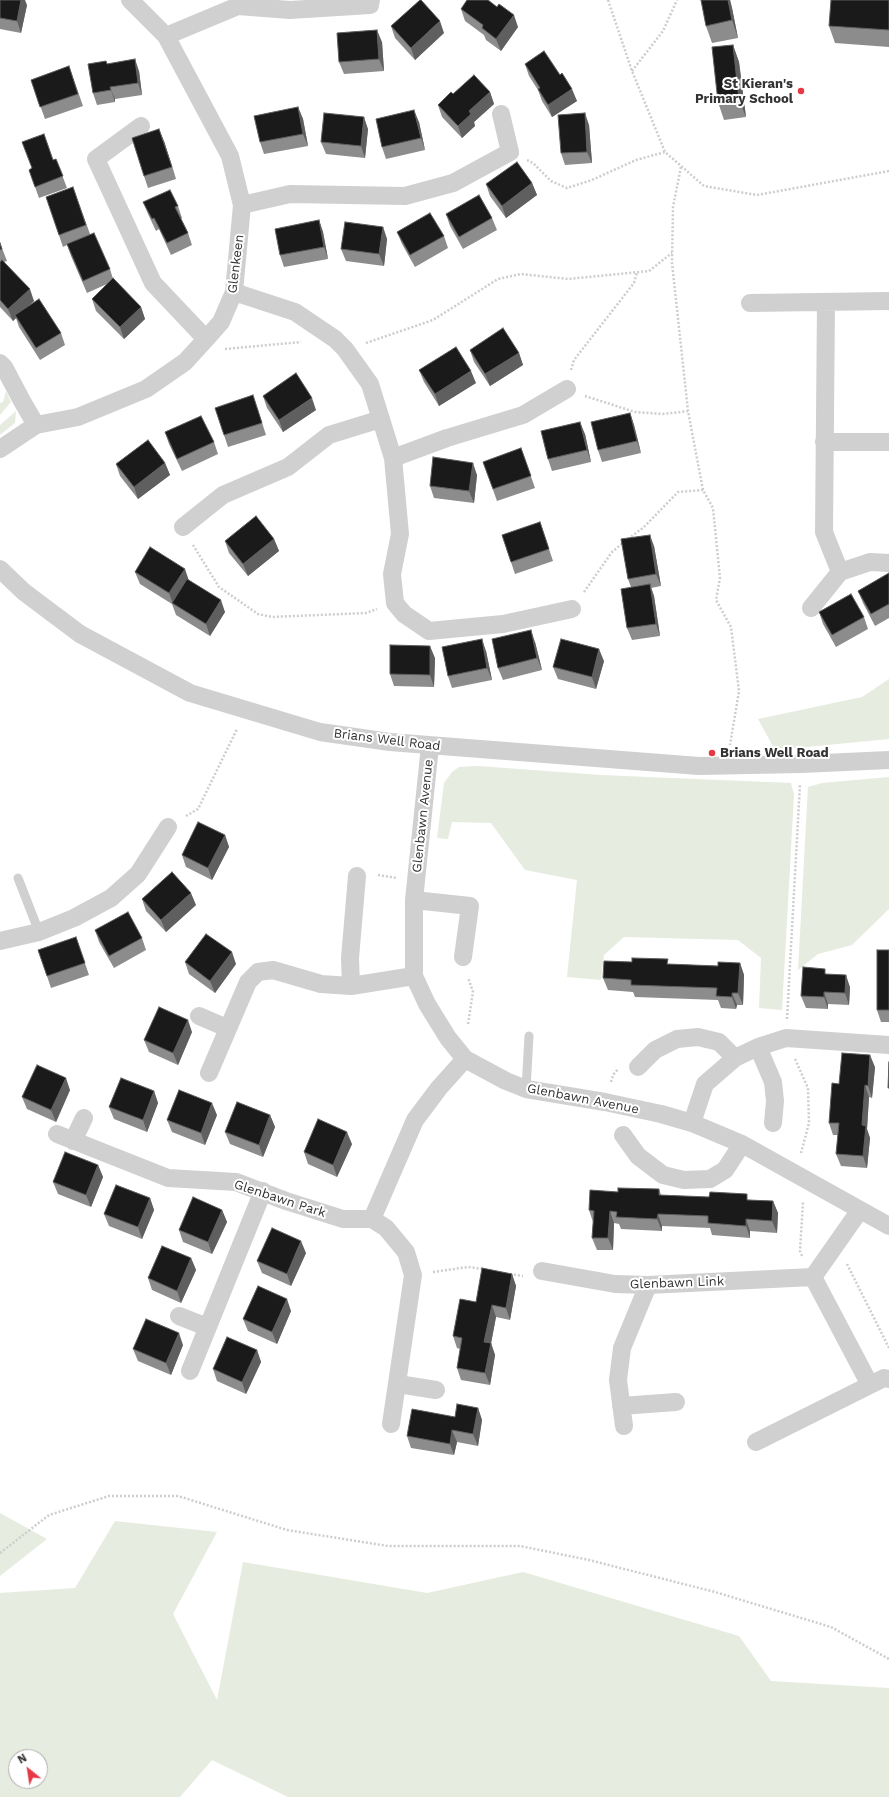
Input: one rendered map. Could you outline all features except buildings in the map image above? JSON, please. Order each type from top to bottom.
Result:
[{"type":"street","name":"Glenkeen","points":[[0,449],[36,424],[78,417],[146,389],[185,362],[220,322],[234,292],[242,205],[230,156],[166,36],[130,0]]},
{"type":"street","points":[[166,36],[238,6],[290,10],[370,5],[371,0]]},
{"type":"street","points":[[242,205],[290,194],[405,196],[453,183],[510,152],[501,114]]},
{"type":"street","points":[[141,126],[96,159],[152,283],[200,345]]},
{"type":"street","points":[[234,292],[295,312],[340,344],[370,384],[393,458],[400,534],[392,574],[395,603],[404,614],[429,631],[503,624],[572,609]]},
{"type":"street","points":[[826,302],[824,532],[840,572]]},
{"type":"street","points":[[750,303],[889,302]]},
{"type":"street","points":[[0,363],[4,367],[36,424]]},
{"type":"street","points":[[393,458],[447,438],[523,415],[567,389]]},
{"type":"street","points":[[183,527],[223,495],[288,468],[329,436],[381,419]]},
{"type":"street","points":[[824,442],[889,442]]},
{"type":"street","points":[[811,608],[831,581],[840,572],[870,562],[889,562]]},
{"type":"street","name":"Brians Well Road","points":[[0,569],[24,592],[80,634],[190,692],[246,711],[320,732],[430,746],[699,766],[802,764],[889,760]]},
{"type":"street","name":"Glenbawn Avenue","points":[[430,746],[414,900],[414,976],[427,1004],[448,1038],[465,1059],[526,1089],[605,1102],[661,1114],[692,1123],[742,1144],[889,1226]]},
{"type":"street","points":[[0,940],[40,932],[74,918],[111,898],[138,874],[168,827]]},
{"type":"street","points":[[351,986],[350,958],[357,876]]},
{"type":"street","points":[[414,900],[470,906],[463,957]]},
{"type":"street","points":[[209,1073],[248,982],[258,972],[273,970],[321,984],[351,986],[414,976]]},
{"type":"street","points":[[199,1016],[227,1028]]},
{"type":"street","points":[[638,1067],[655,1050],[677,1039],[698,1037],[720,1042],[735,1058]]},
{"type":"street","points":[[692,1123],[706,1084],[735,1058],[758,1047],[786,1038],[889,1045]]},
{"type":"street","points":[[758,1047],[773,1082],[776,1101],[772,1123]]},
{"type":"street","points":[[391,1424],[413,1275],[406,1252],[386,1228],[372,1219],[415,1120],[439,1088],[465,1059]]},
{"type":"street","points":[[73,1141],[84,1118]]},
{"type":"street","name":"Glenbawn Park","points":[[56,1134],[168,1178],[236,1182],[286,1201],[343,1219],[372,1219]]},
{"type":"street","points":[[623,1135],[638,1156],[663,1175],[684,1180],[710,1179],[725,1170],[742,1144]]},
{"type":"street","points":[[190,1371],[263,1191]]},
{"type":"street","points":[[860,1210],[813,1277],[870,1385]]},
{"type":"street","name":"Glenbawn Link","points":[[542,1271],[615,1284],[648,1285],[813,1277]]},
{"type":"street","points":[[624,1426],[618,1380],[622,1348],[648,1285]]},
{"type":"street","points":[[179,1316],[207,1327]]},
{"type":"street","points":[[756,1442],[884,1378],[889,1379]]},
{"type":"street","points":[[398,1384],[436,1390]]},
{"type":"street","points":[[621,1406],[676,1402]]},
{"type":"lane","points":[[18,878],[40,932]]},
{"type":"lane","points":[[526,1089],[529,1036]]},
{"type":"path","points":[[608,0],[632,71],[666,152],[704,186],[757,195],[889,171]]},
{"type":"path","points":[[632,71],[663,31],[677,0]]},
{"type":"path","points":[[510,152],[533,163],[551,181],[567,188],[598,178],[636,160],[666,152]]},
{"type":"path","points":[[681,167],[672,207],[672,253],[688,411],[703,490],[713,508],[720,578],[716,600],[731,626],[739,691],[729,750]]},
{"type":"path","points":[[200,345],[340,344],[433,320],[498,279],[521,274],[568,279],[649,271],[672,253]]},
{"type":"path","points":[[637,272],[634,283],[574,360],[567,389],[598,401],[635,412],[663,414],[688,411]]},
{"type":"path","points":[[572,609],[612,552],[644,527],[678,492],[703,490]]},
{"type":"path","points":[[183,527],[219,586],[258,614],[272,617],[366,614],[395,603]]},
{"type":"path","points":[[168,827],[198,809],[246,711]]},
{"type":"path","points":[[801,779],[786,1038],[808,1088],[809,1123],[802,1149],[800,1176],[803,1203],[800,1251],[813,1277]]},
{"type":"path","points":[[357,876],[372,875],[416,880]]},
{"type":"path","points":[[463,957],[472,992],[468,1024]]},
{"type":"path","points":[[605,1102],[612,1075],[618,1069],[638,1067]]},
{"type":"path","points":[[837,1244],[889,1348]]},
{"type":"path","points":[[413,1275],[468,1267],[490,1270]]},
{"type":"path","points":[[504,1273],[526,1276],[542,1271]]},
{"type":"path","points":[[0,1553],[49,1515],[109,1496],[178,1496],[288,1530],[380,1544],[520,1546],[590,1560],[715,1592],[831,1627],[889,1659]]},
{"type":"shaded area","points":[[6,391],[11,402],[0,415],[0,403],[3,402]]},
{"type":"shaded area","points":[[16,411],[15,423],[0,435],[0,425]]},
{"type":"shaded area","points":[[889,679],[889,739],[775,750],[758,719],[862,697]]},
{"type":"shaded area","points":[[478,766],[601,775],[791,783],[794,795],[782,1010],[759,1008],[761,958],[738,940],[624,937],[604,955],[601,980],[567,977],[577,880],[525,870],[491,823],[452,822],[448,839],[437,838],[444,783],[452,772],[459,767]]},
{"type":"shaded area","points":[[889,777],[889,909],[852,945],[818,954],[798,970],[808,787],[822,783]]},
{"type":"shaded area","points":[[0,1513],[47,1539],[0,1576]]},
{"type":"shaded area","points":[[115,1521],[217,1532],[173,1614],[217,1700],[243,1562],[427,1593],[523,1572],[739,1636],[771,1681],[889,1688],[889,1797],[288,1797],[212,1760],[180,1797],[0,1797],[0,1593],[75,1588]]},
{"type":"place","name":"St Kieran's Primary School","points":[[801,91]]},
{"type":"place","name":"Brians Well Road","points":[[712,753]]}]
